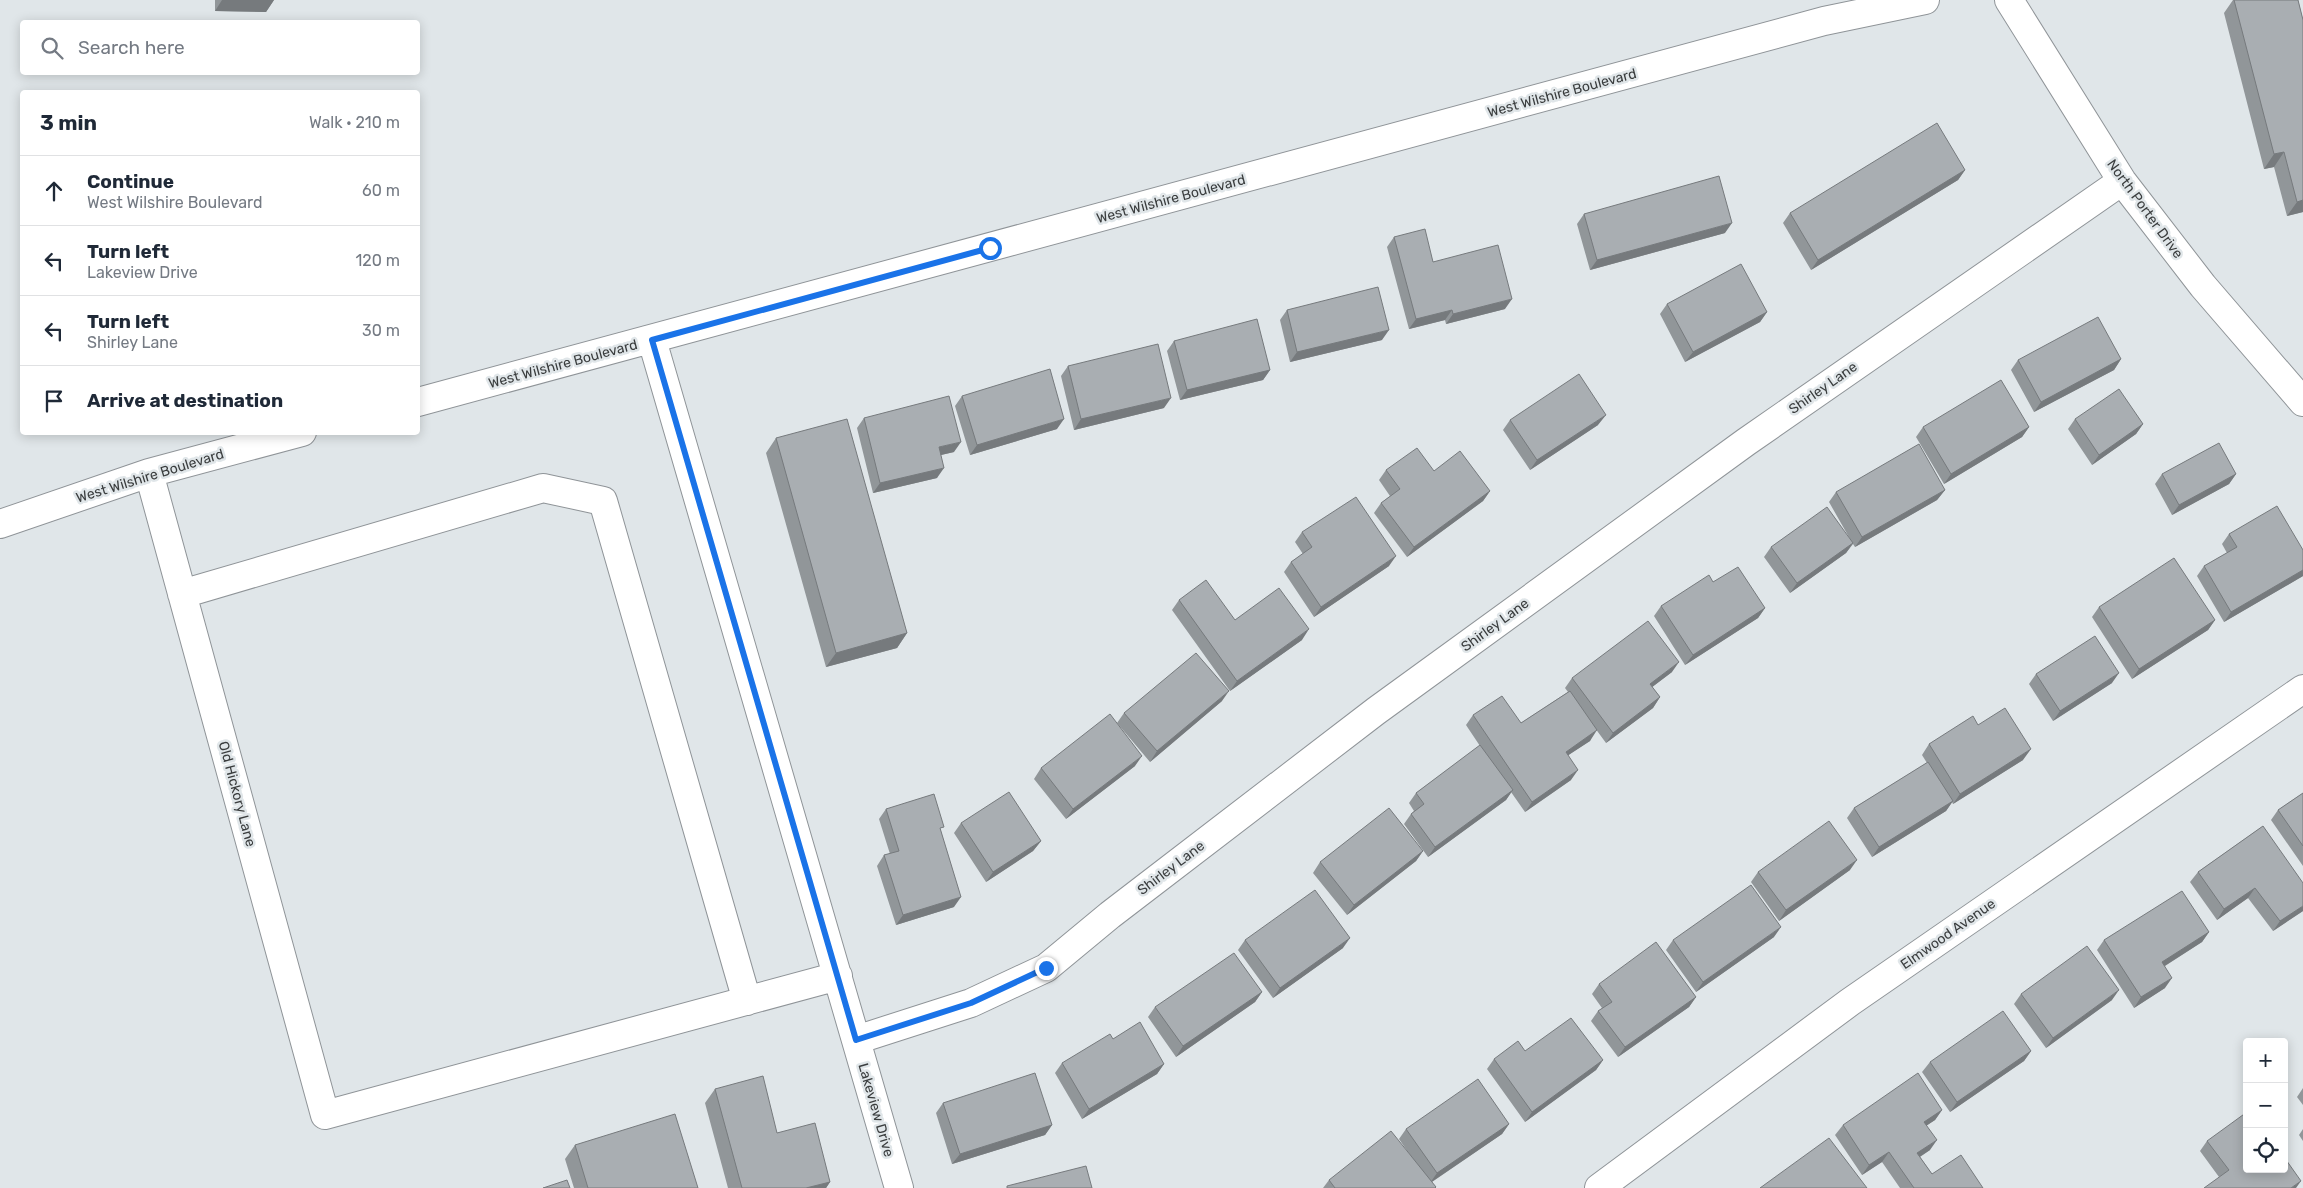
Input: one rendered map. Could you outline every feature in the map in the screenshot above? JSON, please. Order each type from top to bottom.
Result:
[{"type":"street","name":"West Wilshire Boulevard","points":[[420,401],[652,340],[1821,11],[1925,0]]},
{"type":"street","name":"North Porter Drive","points":[[2009,0],[2122,181],[2203,286],[2303,402]]},
{"type":"street","name":"Shirley Lane","points":[[856,1040],[971,1003],[1046,968],[1110,915],[1392,699],[1746,442],[2122,181]]},
{"type":"street","name":"Lakeview Drive","points":[[652,340],[899,1188]]},
{"type":"street","name":"West Wilshire Boulevard","points":[[0,524],[149,473],[291,435]]},
{"type":"street","name":"Old Hickory Lane","points":[[149,473],[325,1115],[747,1001]]},
{"type":"street","points":[[182,594],[543,488],[603,501],[747,1001],[838,976]]},
{"type":"street","name":"Elmwood Avenue","points":[[1599,1188],[1850,1002],[2303,689]]},
{"type":"building","points":[[2234,0],[2298,0],[2303,20],[2303,200],[2297,202],[2284,152],[2274,154]]},
{"type":"building","points":[[1937,123],[1965,170],[1818,260],[1790,213]]},
{"type":"building","points":[[1719,176],[1732,223],[1597,260],[1584,214]]},
{"type":"building","points":[[1425,229],[1433,262],[1498,245],[1512,299],[1453,314],[1452,310],[1416,319],[1394,237]]},
{"type":"building","points":[[1741,264],[1767,312],[1693,352],[1667,304]]},
{"type":"building","points":[[1378,287],[1389,330],[1297,352],[1287,310]]},
{"type":"building","points":[[2098,317],[2121,359],[2041,402],[2018,360]]},
{"type":"building","points":[[1257,319],[1270,370],[1187,390],[1174,341]]},
{"type":"building","points":[[1158,344],[1171,398],[1081,419],[1068,366]]},
{"type":"building","points":[[1050,369],[1064,419],[977,445],[962,396]]},
{"type":"building","points":[[1579,374],[1606,415],[1537,460],[1510,420]]},
{"type":"building","points":[[2001,380],[2029,427],[1951,474],[1923,427]]},
{"type":"building","points":[[2119,389],[2143,424],[2099,455],[2075,419]]},
{"type":"building","points":[[949,396],[961,442],[939,447],[944,468],[880,483],[864,418]]},
{"type":"building","points":[[847,419],[907,633],[836,653],[776,438]]},
{"type":"building","points":[[2219,443],[2236,474],[2179,505],[2162,474]]},
{"type":"building","points":[[1919,444],[1945,490],[1862,537],[1836,492]]},
{"type":"building","points":[[1417,448],[1434,471],[1460,451],[1490,491],[1414,547],[1381,503],[1400,489],[1386,470]]},
{"type":"building","points":[[1356,497],[1396,556],[1321,607],[1291,562],[1312,547],[1302,532]]},
{"type":"building","points":[[2277,506],[2303,550],[2303,570],[2231,612],[2204,566],[2237,547],[2229,534]]},
{"type":"building","points":[[1827,507],[1853,543],[1797,583],[1771,547]]},
{"type":"building","points":[[2174,558],[2215,620],[2139,669],[2099,607]]},
{"type":"building","points":[[1738,567],[1765,608],[1693,655],[1661,606],[1709,575],[1713,582]]},
{"type":"building","points":[[1206,580],[1235,620],[1279,588],[1309,629],[1237,681],[1179,600]]},
{"type":"building","points":[[1648,621],[1679,662],[1650,684],[1660,697],[1613,733],[1572,678]]},
{"type":"building","points":[[2095,636],[2119,673],[2060,711],[2036,674]]},
{"type":"building","points":[[1196,653],[1229,691],[1157,751],[1124,713]]},
{"type":"building","points":[[1570,691],[1597,730],[1566,752],[1578,770],[1532,802],[1473,715],[1502,696],[1521,723]]},
{"type":"building","points":[[2005,708],[2031,749],[1960,794],[1929,744],[1973,716],[1978,725]]},
{"type":"building","points":[[1110,714],[1142,756],[1073,809],[1041,768]]},
{"type":"building","points":[[1480,745],[1513,790],[1435,847],[1411,814],[1424,804],[1416,793]]},
{"type":"building","points":[[1928,762],[1953,801],[1879,847],[1854,808]]},
{"type":"building","points":[[1009,792],[1041,841],[993,872],[961,823]]},
{"type":"building","points":[[2303,793],[2303,846],[2278,810]]},
{"type":"building","points":[[934,794],[944,827],[940,828],[961,897],[903,915],[884,855],[899,851],[886,809]]},
{"type":"building","points":[[1389,808],[1423,851],[1354,905],[1320,862]]},
{"type":"building","points":[[1829,821],[1857,860],[1786,910],[1758,872]]},
{"type":"building","points":[[2263,826],[2303,883],[2303,906],[2280,921],[2255,888],[2224,909],[2198,872]]},
{"type":"building","points":[[1751,885],[1781,927],[1703,982],[1673,940]]},
{"type":"building","points":[[1315,890],[1350,938],[1280,988],[1245,940]]},
{"type":"building","points":[[2182,891],[2209,932],[2162,962],[2172,978],[2141,997],[2104,940]]},
{"type":"building","points":[[1656,942],[1696,997],[1625,1047],[1598,1011],[1612,1002],[1599,984]]},
{"type":"building","points":[[2087,946],[2119,990],[2053,1038],[2021,994]]},
{"type":"building","points":[[1234,953],[1262,992],[1183,1046],[1155,1007]]},
{"type":"building","points":[[2003,1011],[2031,1051],[1957,1102],[1930,1062]]},
{"type":"building","points":[[1571,1018],[1603,1060],[1532,1112],[1494,1059],[1518,1041],[1525,1051]]},
{"type":"building","points":[[1140,1022],[1164,1064],[1089,1109],[1062,1063],[1110,1034],[1113,1039]]},
{"type":"building","points":[[1035,1073],[1052,1125],[960,1154],[943,1103]]},
{"type":"building","points":[[1918,1073],[1942,1110],[1924,1122],[1937,1140],[1917,1153],[1932,1174],[1961,1155],[1983,1188],[1914,1188],[1889,1152],[1869,1165],[1843,1125]]},
{"type":"building","points":[[763,1076],[777,1133],[815,1123],[830,1182],[806,1188],[742,1188],[715,1089]]},
{"type":"building","points":[[1478,1079],[1509,1124],[1437,1173],[1406,1129]]},
{"type":"building","points":[[675,1114],[698,1188],[588,1188],[575,1145]]},
{"type":"building","points":[[2243,1115],[2243,1173],[2288,1173],[2288,1163],[2301,1181],[2291,1188],[2204,1188],[2229,1170],[2207,1141]]},
{"type":"building","points":[[1391,1131],[1436,1187],[1335,1188],[1329,1180]]},
{"type":"building","points":[[1829,1138],[1867,1188],[1760,1188]]},
{"type":"building","points":[[1086,1166],[1092,1188],[1007,1188],[1007,1186]]},
{"type":"building","points":[[567,1180],[570,1188],[543,1188]]},
{"type":"route","points":[[990,248],[652,340],[856,1040],[971,1003],[1046,968]]}]
